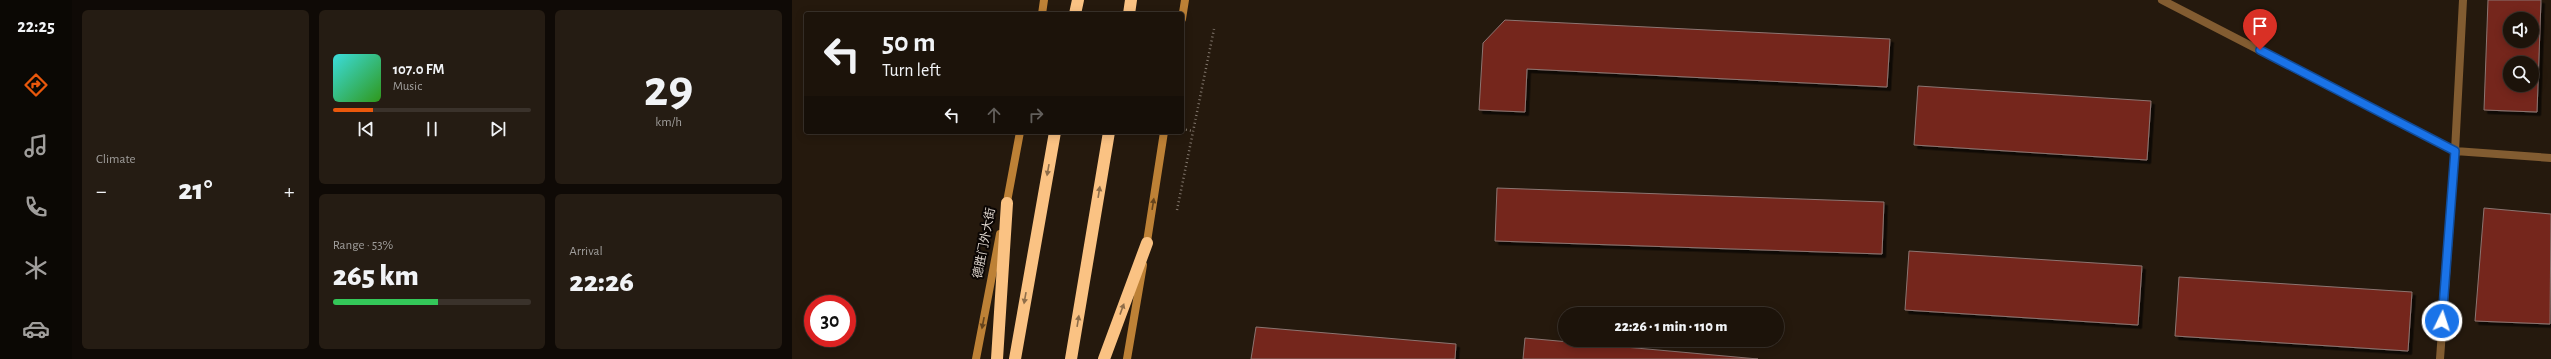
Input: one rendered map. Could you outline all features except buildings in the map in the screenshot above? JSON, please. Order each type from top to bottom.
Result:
[{"type":"highway","points":[[1076,12],[1078,0]]},
{"type":"highway","points":[[1129,12],[1131,0]]},
{"type":"highway","points":[[1015,359],[1055,134]]},
{"type":"highway","points":[[1071,359],[1109,134]]},
{"type":"highway","points":[[997,359],[1007,202]]},
{"type":"highway","points":[[1104,359],[1147,242]]},
{"type":"main road","points":[[1042,12],[1044,0]]},
{"type":"main road","points":[[1183,12],[1185,0]]},
{"type":"main road","name":"德胜门外大街","points":[[976,359],[1020,134]]},
{"type":"main road","points":[[1127,359],[1164,134]]},
{"type":"street","points":[[2162,0],[2455,151],[2551,158]]},
{"type":"street","points":[[2440,359],[2455,151],[2463,0]]},
{"type":"path","points":[[1177,210],[1214,29]]},
{"type":"path","points":[[1184,129],[1193,131]]},
{"type":"route","points":[[2260,50],[2455,151],[2442,321]]}]
